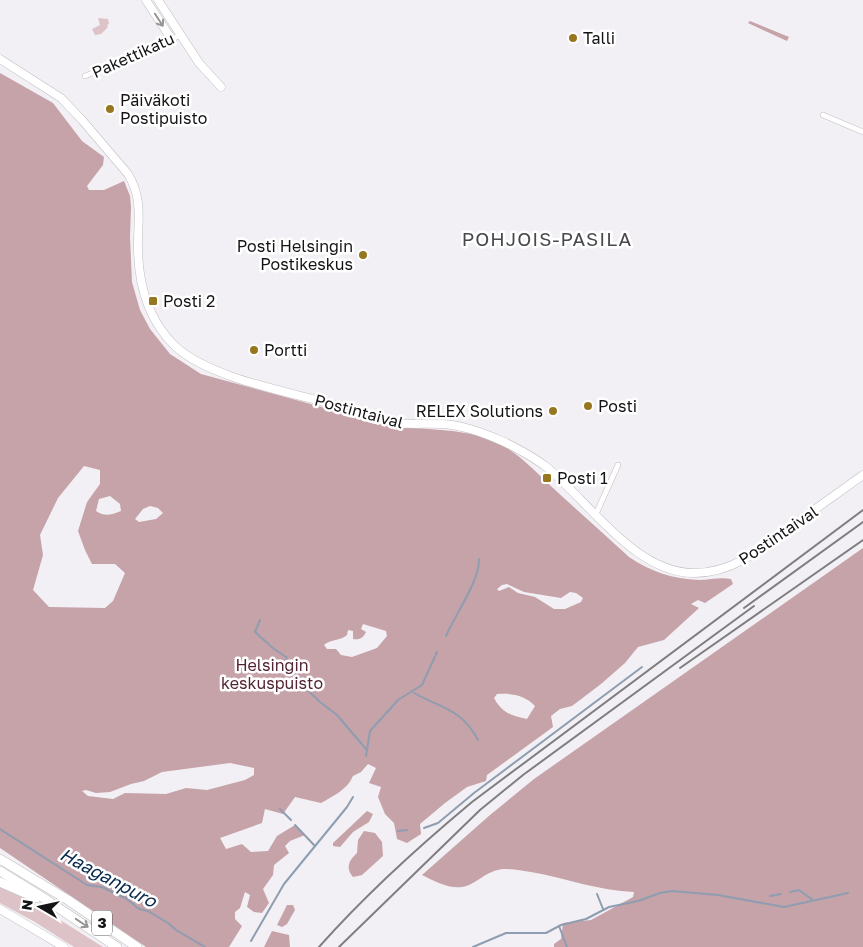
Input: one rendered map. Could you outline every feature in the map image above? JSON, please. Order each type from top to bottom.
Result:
[{"type":"highway","name":"3","points":[[0,857],[137,947]]},
{"type":"highway","name":"3","points":[[0,871],[117,947]]},
{"type":"highway","points":[[0,882],[62,910]]},
{"type":"street","points":[[146,0],[172,40]]},
{"type":"street","points":[[158,0],[202,67],[220,87]]},
{"type":"street","name":"Pakettikatu","points":[[85,76],[172,40],[181,34]]},
{"type":"street","name":"Postintaival","points":[[0,59],[61,98],[128,174],[134,184],[139,202],[138,264],[142,290],[148,306],[158,325],[175,345],[200,363],[223,373],[389,421],[408,424],[453,426],[500,440],[521,450],[544,465],[637,553],[649,561],[672,571],[705,573],[726,568],[745,560],[863,475]]},
{"type":"street","points":[[823,115],[863,132]]},
{"type":"street","points":[[596,514],[618,465]]},
{"type":"street","points":[[0,909],[64,947]]},
{"type":"shaded area","points":[[98,18],[108,19],[109,24],[101,34],[95,35],[92,29],[100,25]]},
{"type":"shaded area","points":[[0,886],[19,894],[103,947],[74,947],[35,922],[0,903]]},
{"type":"green space","points":[[750,21],[789,37],[787,41],[748,23]]},
{"type":"green space","name":"Helsingin keskuspuisto","points":[[0,73],[53,103],[82,141],[104,157],[103,165],[87,186],[89,190],[104,190],[124,181],[130,196],[131,207],[132,282],[140,310],[150,329],[170,354],[201,374],[391,426],[453,431],[489,439],[507,448],[523,460],[629,557],[637,562],[654,571],[671,576],[699,580],[731,579],[733,584],[705,603],[698,600],[691,604],[699,608],[664,640],[638,647],[625,663],[601,684],[572,706],[560,709],[551,716],[553,727],[487,775],[486,781],[467,787],[420,824],[421,834],[407,843],[397,839],[394,823],[385,814],[378,797],[381,787],[369,783],[376,768],[368,764],[361,772],[353,776],[343,789],[321,803],[295,797],[283,814],[265,809],[262,823],[220,838],[226,849],[242,844],[251,852],[268,851],[277,836],[295,825],[305,835],[290,841],[285,846],[289,853],[274,865],[273,875],[263,889],[269,903],[262,913],[254,912],[247,907],[250,895],[245,892],[240,908],[235,912],[235,919],[242,926],[229,947],[146,947],[0,848]],"holes":[[[84,466],[100,470],[100,484],[87,502],[78,531],[92,564],[115,564],[125,573],[113,601],[105,608],[49,607],[33,590],[43,555],[40,535],[58,498]],[[110,496],[120,504],[121,511],[108,515],[99,513],[96,511],[99,499]],[[150,506],[158,508],[163,513],[156,519],[139,522],[135,519],[143,509]],[[507,584],[524,592],[561,598],[570,592],[576,593],[583,598],[581,602],[565,609],[554,609],[535,597],[518,593],[509,587],[499,591],[497,589]],[[363,624],[386,631],[387,636],[377,648],[352,657],[341,655],[336,649],[327,649],[324,645],[344,637],[347,635],[348,630],[353,631],[353,639],[361,638],[366,632],[361,629]],[[497,694],[522,697],[535,706],[527,719],[517,717],[500,707],[494,698]],[[230,763],[254,768],[254,775],[245,780],[207,790],[186,788],[166,794],[125,793],[113,799],[88,796],[82,791],[110,792],[144,781],[162,772]]]},
{"type":"green space","points":[[863,548],[863,947],[554,947],[554,944],[561,939],[563,923],[591,920],[633,897],[634,892],[608,889],[511,869],[492,872],[462,887],[447,886],[422,875],[534,779]]},
{"type":"green space","points":[[367,811],[373,814],[369,822],[353,832],[340,847],[333,846],[333,843]]},
{"type":"green space","points":[[364,831],[375,833],[382,842],[383,856],[362,875],[353,877],[349,870],[349,864],[357,853],[358,840]]},
{"type":"green space","points":[[287,905],[293,905],[295,910],[287,924],[282,927],[277,925]]},
{"type":"green space","points":[[272,931],[289,935],[290,947],[264,947]]},
{"type":"waterway","points":[[446,636],[476,577],[479,559]]},
{"type":"waterway","points":[[260,620],[255,632],[286,657],[300,683],[337,715],[366,749]]},
{"type":"waterway","points":[[366,756],[370,731],[398,700],[422,685],[437,652]]},
{"type":"waterway","points":[[424,828],[438,823],[474,793],[642,667]]},
{"type":"waterway","points":[[414,693],[458,715],[472,730],[478,740]]},
{"type":"waterway","points":[[251,941],[284,884],[347,807],[353,797]]},
{"type":"waterway","points":[[280,809],[291,820]]},
{"type":"waterway","points":[[295,825],[314,845]]},
{"type":"waterway","name":"Haaganpuro","points":[[0,829],[87,885],[102,887],[127,899],[139,909],[148,911],[205,947]]},
{"type":"waterway","points":[[398,831],[407,830]]},
{"type":"waterway","points":[[790,892],[799,890],[813,900]]},
{"type":"waterway","points":[[473,947],[506,933],[546,933],[561,925],[586,919],[609,907],[672,891],[718,895],[784,907],[848,893]]},
{"type":"waterway","points":[[597,894],[603,909]]},
{"type":"waterway","points":[[770,896],[781,894]]},
{"type":"waterway","points":[[559,926],[567,947]]},
{"type":"railway","points":[[319,947],[355,908],[432,836],[472,802],[863,510]]},
{"type":"railway","points":[[744,608],[863,522]]},
{"type":"railway","points":[[680,668],[863,540]]},
{"type":"railway","points":[[339,947],[480,810],[523,775],[754,606]]},
{"type":"place","name":"Talli","points":[[573,38]]},
{"type":"place","name":"Päiväkoti Postipuisto","points":[[110,109]]},
{"type":"place","name":"Posti Helsingin Postikeskus","points":[[363,255]]},
{"type":"place","name":"Posti 2","points":[[153,301]]},
{"type":"place","name":"Portti","points":[[254,350]]},
{"type":"place","name":"Posti","points":[[588,406]]},
{"type":"place","name":"RELEX Solutions","points":[[553,411]]},
{"type":"place","name":"Posti 1","points":[[547,478]]},
{"type":"district","name":"POHJOIS-PASILA","points":[[547,239]]}]
